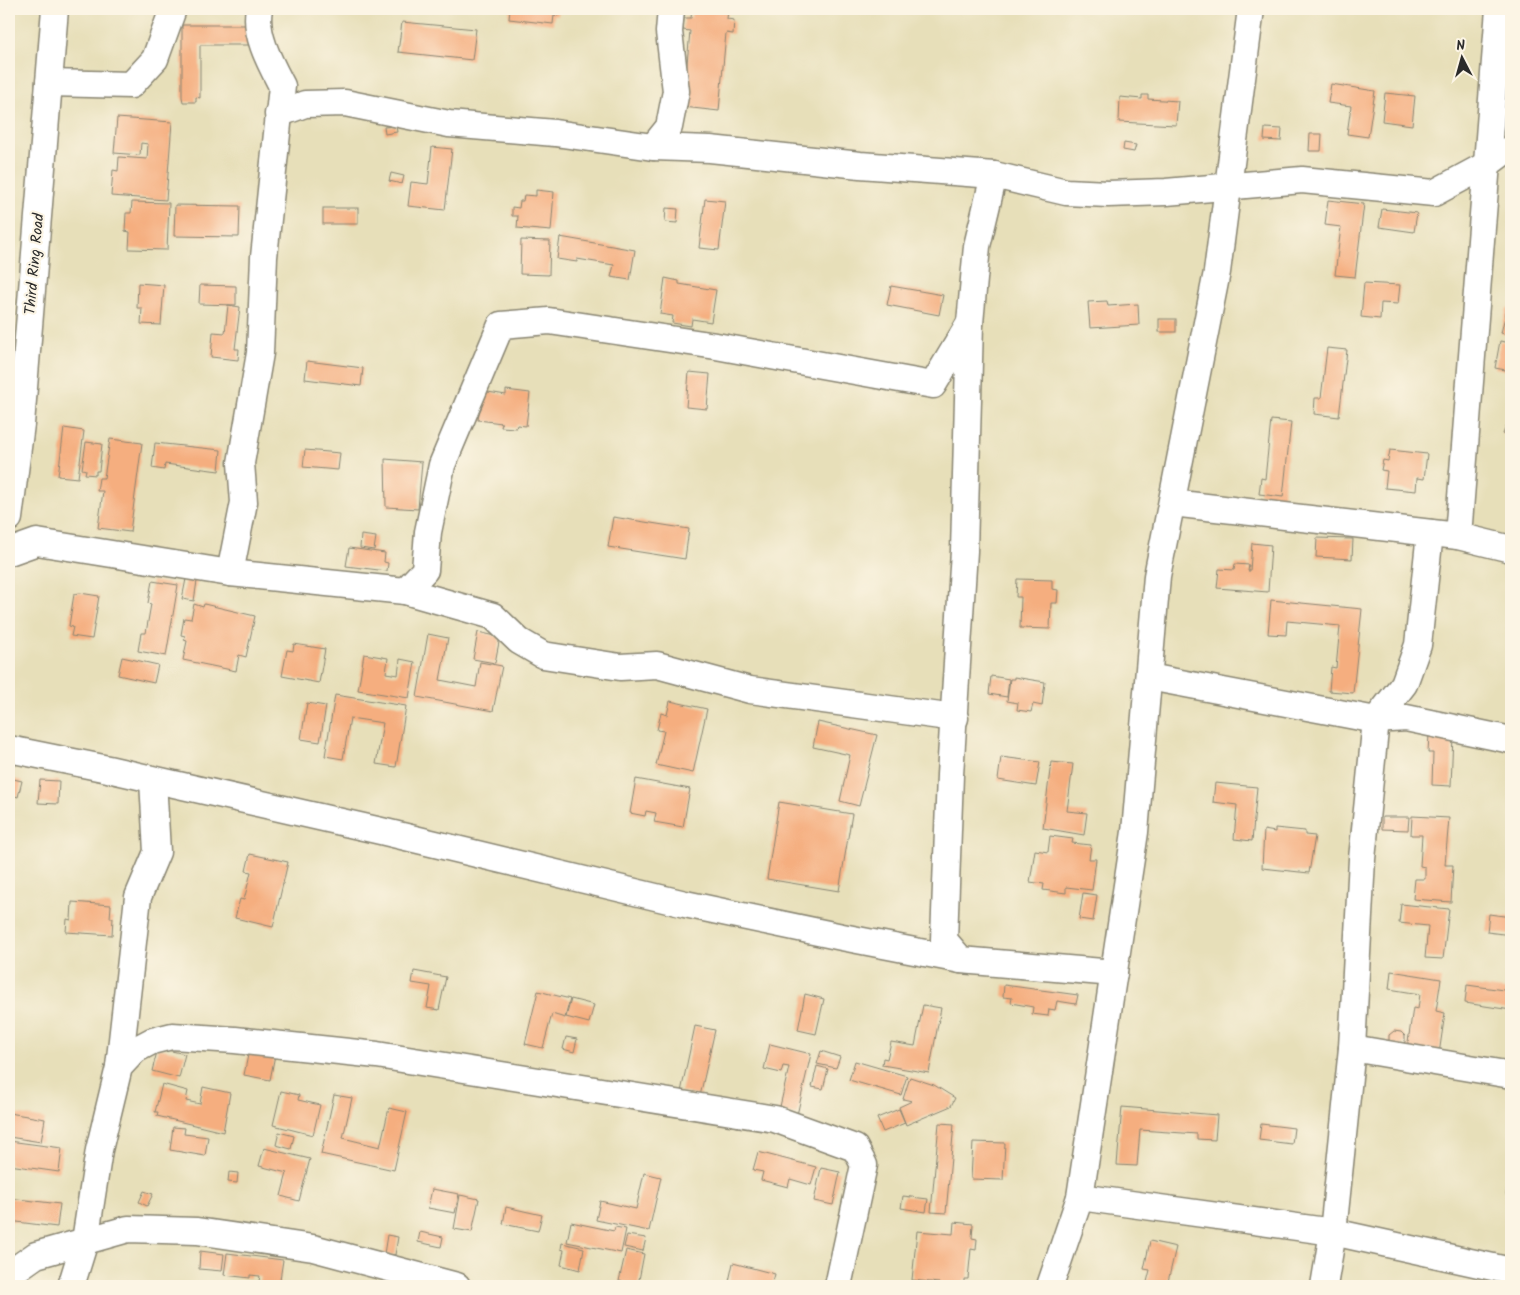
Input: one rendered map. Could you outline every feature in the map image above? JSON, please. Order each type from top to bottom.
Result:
[{"type":"street","name":"Third Ring Road","points":[[9,518],[21,424],[55,9]]},
{"type":"street","points":[[49,83],[130,85],[155,59],[173,9]]},
{"type":"street","points":[[230,573],[244,502],[241,463],[260,353],[264,257],[282,86],[270,62],[256,22],[259,9]]},
{"type":"street","points":[[652,147],[669,127],[676,90],[669,32],[671,9]]},
{"type":"street","points":[[1050,1286],[1080,1197],[1135,832],[1157,576],[1217,272],[1251,9]]},
{"type":"street","points":[[1458,536],[1499,9]]},
{"type":"street","points":[[278,114],[305,104],[345,103],[449,124],[555,133],[652,147],[710,149],[860,165],[994,176],[1066,192],[1166,192],[1302,180],[1434,193],[1486,165],[1505,151],[1511,151]]},
{"type":"street","points":[[961,960],[944,940],[964,551],[970,323],[977,246],[994,176]]},
{"type":"street","points":[[405,591],[425,570],[428,532],[442,465],[501,325],[549,321],[716,346],[932,386],[970,323]]},
{"type":"street","points":[[1172,503],[1458,536],[1511,549]]},
{"type":"street","points":[[1324,1286],[1333,1232],[1352,1048],[1362,859],[1376,720],[1404,684],[1418,645],[1430,533]]},
{"type":"street","points":[[9,552],[37,542],[230,573],[405,591],[492,616],[519,641],[543,655],[620,667],[657,665],[750,690],[955,718]]},
{"type":"street","points":[[1149,677],[1376,720],[1406,718],[1511,740]]},
{"type":"street","points":[[9,749],[381,831],[686,904],[961,960],[1114,973]]},
{"type":"street","points":[[71,1286],[85,1241],[99,1150],[119,1067],[138,897],[157,852],[153,780]]},
{"type":"street","points":[[119,1067],[134,1050],[152,1041],[172,1036],[235,1040],[377,1055],[775,1119],[854,1148],[864,1166],[838,1286]]},
{"type":"street","points":[[1352,1048],[1511,1075]]},
{"type":"street","points":[[1080,1197],[1333,1232],[1511,1271]]},
{"type":"street","points":[[9,1274],[36,1255],[128,1229],[196,1231],[313,1248],[458,1286]]},
{"type":"building","points":[[510,9],[559,9],[558,16],[554,15],[553,24],[509,19]]},
{"type":"building","points":[[692,9],[728,10],[727,19],[734,20],[733,34],[726,33],[719,111],[683,107],[690,31],[683,30],[684,18],[691,18]]},
{"type":"building","points":[[402,22],[476,29],[472,60],[398,52]]},
{"type":"building","points":[[182,25],[252,25],[252,45],[200,45],[200,98],[196,97],[196,102],[183,102],[182,97]]},
{"type":"building","points":[[1331,84],[1375,91],[1368,137],[1347,134],[1351,106],[1328,103]]},
{"type":"building","points":[[1385,93],[1415,96],[1412,125],[1382,121]]},
{"type":"building","points":[[1142,95],[1148,95],[1148,99],[1178,101],[1176,125],[1119,122],[1120,97],[1142,99]]},
{"type":"building","points":[[117,118],[172,122],[166,200],[111,196],[113,170],[118,171],[119,157],[147,159],[148,144],[141,143],[140,155],[114,153]]},
{"type":"building","points":[[396,126],[397,132],[385,134],[384,127]]},
{"type":"building","points":[[1265,128],[1282,129],[1281,141],[1264,140]]},
{"type":"building","points":[[1310,134],[1322,134],[1321,151],[1309,151]]},
{"type":"building","points":[[1124,143],[1136,145],[1134,152],[1123,150]]},
{"type":"building","points":[[432,147],[452,149],[445,210],[408,206],[411,182],[428,184]]},
{"type":"building","points":[[391,173],[404,176],[402,184],[389,181]]},
{"type":"building","points":[[536,190],[554,192],[551,231],[517,228],[518,216],[512,216],[512,207],[519,208],[520,201],[523,201],[524,195],[536,196]]},
{"type":"building","points":[[705,199],[725,201],[719,250],[699,248]]},
{"type":"building","points":[[1328,200],[1364,204],[1355,277],[1335,275],[1341,227],[1325,225]]},
{"type":"building","points":[[132,202],[169,203],[167,250],[129,249],[130,232],[125,231],[126,213],[131,213]]},
{"type":"building","points":[[175,205],[240,206],[239,237],[174,236]]},
{"type":"building","points":[[323,208],[358,208],[358,224],[323,224]]},
{"type":"building","points":[[666,208],[678,209],[677,223],[665,222]]},
{"type":"building","points":[[1382,209],[1417,213],[1414,232],[1379,227]]},
{"type":"building","points":[[560,237],[635,250],[630,280],[611,277],[614,265],[577,259],[577,262],[557,259]]},
{"type":"building","points":[[521,240],[550,241],[549,275],[520,274]]},
{"type":"building","points":[[665,278],[679,281],[679,284],[716,290],[711,322],[692,319],[691,326],[672,323],[673,316],[660,314]]},
{"type":"building","points":[[138,283],[164,285],[161,325],[141,324],[142,308],[137,308]]},
{"type":"building","points":[[1364,283],[1400,285],[1398,304],[1381,303],[1380,319],[1361,317]]},
{"type":"building","points":[[200,285],[236,286],[236,305],[199,304]]},
{"type":"building","points":[[891,286],[943,295],[939,315],[887,305]]},
{"type":"building","points":[[1107,301],[1108,306],[1138,304],[1139,325],[1090,328],[1088,302]]},
{"type":"building","points":[[228,305],[240,307],[235,349],[239,349],[238,360],[211,357],[213,332],[225,333]]},
{"type":"building","points":[[1507,308],[1511,309],[1511,336],[1501,333]]},
{"type":"building","points":[[1159,319],[1176,319],[1176,332],[1159,332]]},
{"type":"building","points":[[1500,341],[1511,343],[1511,371],[1495,368]]},
{"type":"building","points":[[1327,348],[1347,350],[1339,417],[1314,414],[1315,398],[1321,398]]},
{"type":"building","points":[[307,361],[363,368],[361,386],[305,379]]},
{"type":"building","points":[[689,372],[710,374],[707,409],[686,407]]},
{"type":"building","points":[[506,390],[530,393],[526,426],[517,425],[516,428],[501,427],[502,423],[478,420],[482,391],[506,395]]},
{"type":"building","points":[[1271,420],[1291,422],[1283,497],[1259,494],[1261,478],[1265,479]]},
{"type":"building","points":[[1507,424],[1511,426],[1511,437],[1503,434]]},
{"type":"building","points":[[64,428],[84,431],[78,478],[58,476]]},
{"type":"building","points":[[110,439],[142,443],[130,532],[98,528],[103,491],[97,491],[99,478],[104,478]]},
{"type":"building","points":[[86,442],[102,444],[99,471],[96,471],[96,475],[85,474],[86,470],[82,469]]},
{"type":"building","points":[[155,443],[221,450],[219,471],[165,464],[164,470],[152,468]]},
{"type":"building","points":[[305,450],[340,453],[338,470],[303,467]]},
{"type":"building","points":[[1390,450],[1427,454],[1424,479],[1417,478],[1416,491],[1385,488],[1387,471],[1381,470],[1383,460],[1388,461]]},
{"type":"building","points":[[385,459],[422,462],[418,509],[386,507]]},
{"type":"building","points":[[613,517],[689,529],[685,559],[608,547]]},
{"type":"building","points":[[361,535],[376,537],[374,550],[360,548]]},
{"type":"building","points":[[1317,538],[1353,539],[1352,559],[1316,557]]},
{"type":"building","points":[[1252,543],[1271,545],[1268,592],[1217,588],[1219,569],[1234,570],[1235,564],[1249,565],[1248,571],[1250,571]]},
{"type":"building","points":[[349,548],[385,553],[384,562],[388,563],[387,571],[346,566]]},
{"type":"building","points":[[186,579],[197,581],[194,601],[182,599]]},
{"type":"building","points":[[1017,579],[1052,580],[1052,589],[1058,590],[1057,603],[1051,603],[1050,629],[1020,628],[1021,597],[1016,597]]},
{"type":"building","points":[[152,581],[178,585],[166,656],[138,651],[141,633],[146,633],[151,604],[148,603]]},
{"type":"building","points":[[74,594],[99,596],[92,639],[71,636],[73,627],[69,626]]},
{"type":"building","points":[[1271,600],[1362,609],[1353,693],[1329,691],[1331,667],[1336,668],[1340,626],[1287,621],[1286,635],[1268,634]]},
{"type":"building","points":[[194,604],[203,607],[204,604],[255,616],[246,657],[239,655],[236,671],[183,660],[187,641],[184,640],[185,636],[181,635],[184,618],[191,619]]},
{"type":"building","points":[[478,632],[500,637],[495,663],[473,659]]},
{"type":"building","points":[[428,634],[448,638],[440,680],[476,687],[480,662],[502,666],[493,711],[417,697]]},
{"type":"building","points":[[294,644],[325,649],[319,683],[282,676],[287,650],[293,651]]},
{"type":"building","points":[[364,654],[388,658],[386,673],[398,675],[400,659],[415,662],[409,698],[358,690]]},
{"type":"building","points":[[122,657],[158,665],[154,683],[118,675]]},
{"type":"building","points":[[991,676],[1009,679],[1007,697],[989,694]]},
{"type":"building","points":[[1014,677],[1045,682],[1042,706],[1033,704],[1031,712],[1017,710],[1018,703],[1007,701],[1010,679],[1014,679]]},
{"type":"building","points":[[335,695],[406,706],[396,767],[376,764],[383,723],[350,718],[343,759],[325,756]]},
{"type":"building","points":[[670,701],[707,709],[693,773],[656,765],[664,731],[657,730],[661,713],[667,715]]},
{"type":"building","points":[[307,703],[326,706],[320,742],[301,739]]},
{"type":"building","points":[[818,722],[877,735],[859,806],[840,801],[850,755],[813,747]]},
{"type":"building","points":[[1429,734],[1453,735],[1451,786],[1432,785],[1433,753],[1428,753]]},
{"type":"building","points":[[1001,757],[1040,762],[1036,786],[998,780]]},
{"type":"building","points":[[1051,762],[1073,764],[1067,811],[1087,813],[1084,835],[1043,828]]},
{"type":"building","points":[[9,778],[22,781],[18,797],[9,794]]},
{"type":"building","points":[[636,779],[690,789],[683,827],[654,822],[656,813],[646,811],[645,816],[630,813]]},
{"type":"building","points":[[40,780],[59,781],[58,804],[38,803]]},
{"type":"building","points":[[1215,783],[1257,787],[1252,841],[1234,839],[1237,805],[1213,802]]},
{"type":"building","points":[[779,802],[852,814],[839,891],[767,879]]},
{"type":"building","points":[[1412,816],[1449,818],[1445,865],[1453,865],[1451,902],[1413,899],[1415,879],[1425,879],[1425,867],[1420,866],[1422,835],[1411,835]]},
{"type":"building","points":[[1382,817],[1409,817],[1408,830],[1382,829]]},
{"type":"building","points":[[1275,828],[1305,831],[1305,835],[1315,836],[1309,873],[1262,868],[1264,830],[1275,832]]},
{"type":"building","points":[[1050,836],[1073,839],[1072,843],[1091,845],[1089,859],[1096,859],[1092,890],[1066,887],[1066,893],[1043,890],[1044,884],[1030,882],[1035,850],[1048,852]]},
{"type":"building","points":[[250,854],[288,862],[273,927],[235,918],[240,899],[244,900],[251,872],[246,871]]},
{"type":"building","points":[[1083,893],[1097,895],[1093,921],[1079,919]]},
{"type":"building","points":[[72,902],[111,905],[110,918],[113,918],[112,935],[66,932],[67,919],[71,920]]},
{"type":"building","points":[[1401,904],[1449,909],[1443,959],[1425,958],[1428,926],[1399,923]]},
{"type":"building","points":[[1489,914],[1511,917],[1511,935],[1487,932]]},
{"type":"building","points":[[414,971],[446,977],[439,1010],[427,1008],[431,986],[412,983]]},
{"type":"building","points":[[1391,971],[1441,979],[1436,1011],[1445,1013],[1439,1054],[1407,1049],[1413,1008],[1418,1009],[1420,994],[1389,989]]},
{"type":"building","points":[[1004,985],[1078,995],[1076,1004],[1057,1001],[1055,1010],[1049,1009],[1048,1016],[1032,1014],[1033,1007],[1011,1003],[1012,998],[1003,997]]},
{"type":"building","points":[[1467,985],[1511,991],[1511,1010],[1465,1003]]},
{"type":"building","points":[[538,991],[570,999],[565,1018],[552,1014],[543,1048],[525,1044]]},
{"type":"building","points":[[805,994],[824,999],[816,1034],[798,1030]]},
{"type":"building","points":[[571,999],[594,1005],[589,1023],[566,1017]]},
{"type":"building","points":[[923,1005],[941,1008],[929,1073],[882,1065],[883,1058],[887,1059],[891,1042],[915,1046]]},
{"type":"building","points":[[695,1026],[715,1030],[700,1096],[681,1092]]},
{"type":"building","points":[[1394,1031],[1401,1032],[1405,1036],[1405,1042],[1400,1047],[1389,1042],[1389,1035]]},
{"type":"building","points":[[566,1037],[577,1039],[574,1052],[563,1049]]},
{"type":"building","points":[[770,1044],[811,1054],[797,1115],[779,1111],[789,1067],[783,1066],[781,1073],[764,1069]]},
{"type":"building","points":[[158,1048],[185,1054],[179,1078],[152,1071]]},
{"type":"building","points":[[249,1050],[275,1055],[270,1080],[244,1075]]},
{"type":"building","points":[[821,1051],[840,1057],[836,1068],[817,1064]]},
{"type":"building","points":[[855,1061],[907,1076],[901,1095],[849,1080]]},
{"type":"building","points":[[817,1066],[828,1069],[823,1089],[812,1087]]},
{"type":"building","points":[[910,1077],[934,1085],[955,1098],[951,1106],[906,1125],[899,1107],[912,1101],[903,1099]]},
{"type":"building","points":[[162,1084],[188,1091],[186,1101],[200,1104],[203,1087],[230,1093],[223,1132],[157,1116],[158,1112],[155,1112]]},
{"type":"building","points":[[281,1091],[299,1095],[298,1100],[320,1105],[313,1135],[273,1125]]},
{"type":"building","points":[[334,1095],[352,1098],[343,1138],[380,1147],[389,1108],[407,1112],[394,1170],[321,1154]]},
{"type":"building","points":[[1122,1107],[1217,1115],[1215,1140],[1197,1139],[1197,1134],[1140,1130],[1137,1166],[1117,1165]]},
{"type":"building","points":[[899,1109],[905,1123],[883,1132],[877,1118]]},
{"type":"building","points":[[9,1113],[45,1119],[41,1142],[9,1137]]},
{"type":"building","points":[[939,1123],[954,1124],[946,1213],[931,1212]]},
{"type":"building","points":[[1261,1124],[1294,1128],[1292,1144],[1259,1140]]},
{"type":"building","points":[[173,1127],[185,1128],[184,1134],[208,1137],[205,1156],[170,1150]]},
{"type":"building","points":[[279,1132],[294,1136],[291,1149],[276,1145]]},
{"type":"building","points":[[9,1141],[62,1148],[59,1172],[9,1165]]},
{"type":"building","points":[[973,1142],[1005,1143],[1003,1180],[971,1179]]},
{"type":"building","points":[[264,1148],[310,1159],[299,1201],[281,1196],[287,1173],[259,1166]]},
{"type":"building","points":[[758,1152],[816,1167],[811,1185],[790,1179],[788,1187],[761,1180],[763,1172],[753,1170]]},
{"type":"building","points":[[1509,1163],[1511,1164],[1511,1196],[1506,1195]]},
{"type":"building","points":[[821,1168],[840,1172],[833,1205],[814,1201]]},
{"type":"building","points":[[229,1172],[238,1173],[237,1183],[228,1182]]},
{"type":"building","points":[[644,1173],[661,1177],[649,1231],[596,1220],[600,1201],[636,1209]]},
{"type":"building","points":[[432,1189],[459,1194],[455,1213],[428,1208]]},
{"type":"building","points":[[144,1191],[153,1194],[147,1206],[139,1202]]},
{"type":"building","points":[[460,1195],[479,1199],[472,1232],[454,1229]]},
{"type":"building","points":[[903,1196],[928,1199],[926,1212],[901,1208]]},
{"type":"building","points":[[9,1198],[60,1204],[57,1227],[9,1221]]},
{"type":"building","points":[[506,1207],[542,1215],[538,1231],[503,1224]]},
{"type":"building","points":[[571,1222],[614,1231],[615,1227],[626,1229],[621,1253],[567,1242]]},
{"type":"building","points":[[954,1222],[973,1224],[972,1238],[977,1239],[976,1250],[971,1249],[968,1279],[964,1279],[964,1286],[939,1286],[939,1283],[912,1280],[917,1231],[953,1234]]},
{"type":"building","points":[[420,1232],[443,1237],[441,1247],[418,1242]]},
{"type":"building","points":[[387,1235],[398,1237],[395,1255],[384,1254]]},
{"type":"building","points":[[627,1235],[646,1238],[643,1251],[624,1247]]},
{"type":"building","points":[[1150,1241],[1176,1247],[1167,1286],[1146,1286],[1150,1270],[1144,1269]]},
{"type":"building","points":[[562,1243],[584,1248],[580,1270],[561,1265],[564,1250],[561,1249]]},
{"type":"building","points":[[626,1250],[644,1254],[638,1285],[619,1281]]},
{"type":"building","points":[[200,1251],[224,1254],[222,1271],[199,1269]]},
{"type":"building","points":[[227,1253],[283,1260],[279,1286],[258,1286],[260,1276],[250,1275],[250,1278],[224,1275]]},
{"type":"building","points":[[733,1263],[775,1274],[772,1286],[728,1286]]}]
